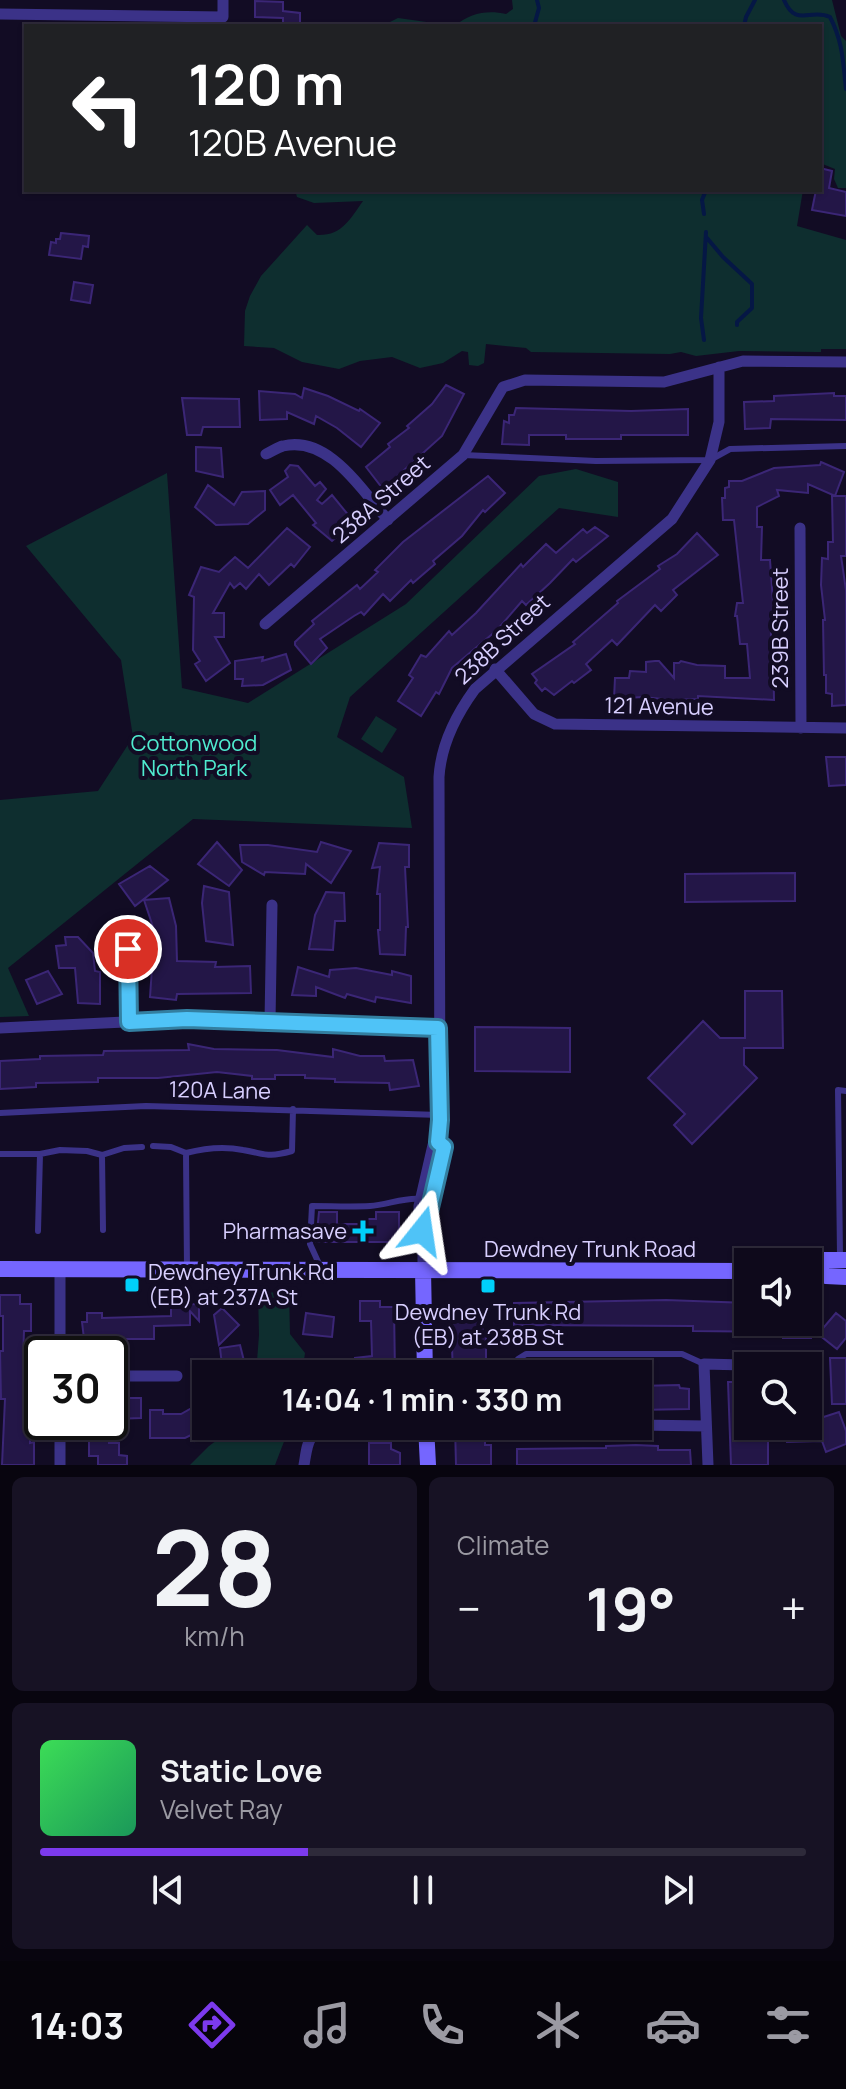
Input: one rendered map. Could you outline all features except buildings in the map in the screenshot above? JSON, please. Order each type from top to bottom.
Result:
[{"type":"main road","points":[[822,1262],[843,1260]]},
{"type":"main road","name":"Dewdney Trunk Road","points":[[0,1269],[734,1271]]},
{"type":"main road","name":"238B Street","points":[[423,1270],[425,1360]]},
{"type":"main road","points":[[822,1274],[846,1277]]},
{"type":"main road","points":[[427,1440],[428,1465]]},
{"type":"street","points":[[0,14],[223,17],[223,0]]},
{"type":"street","points":[[719,367],[743,361],[846,362]]},
{"type":"street","name":"238A Street","points":[[265,624],[463,455],[503,387],[525,380],[664,382],[719,367]]},
{"type":"street","name":"238B Street","points":[[438,1142],[440,765],[444,747],[462,707],[495,669],[672,519],[710,460],[719,422],[719,367]]},
{"type":"street","points":[[266,454],[283,446],[310,447],[332,458],[388,520]]},
{"type":"street","name":"239B Street","points":[[800,528],[801,728]]},
{"type":"street","name":"121 Avenue","points":[[495,669],[534,714],[555,724],[846,728]]},
{"type":"street","points":[[270,1021],[272,905]]},
{"type":"street","points":[[118,926],[128,949],[129,1022]]},
{"type":"street","points":[[0,1028],[187,1019],[438,1028]]},
{"type":"street","name":"238B Street","points":[[423,1270],[420,1199],[433,1145],[438,1142]]},
{"type":"street","name":"238B Street","points":[[423,1216],[429,1212],[444,1147],[438,1142]]},
{"type":"street","points":[[60,1269],[60,1336]]},
{"type":"street","points":[[708,1465],[704,1364],[734,1365]]},
{"type":"street","points":[[128,1376],[177,1376]]},
{"type":"street","points":[[652,1425],[706,1426]]},
{"type":"street","points":[[60,1440],[60,1465]]},
{"type":"street","points":[[304,1465],[309,1440]]},
{"type":"lane","points":[[463,455],[596,461],[710,460],[730,449],[846,446]]},
{"type":"lane","points":[[843,1260],[838,1090],[846,1091]]},
{"type":"lane","name":"120A Lane","points":[[0,1113],[146,1106],[440,1115]]},
{"type":"lane","points":[[153,1146],[171,1147],[186,1153],[223,1148],[245,1150],[263,1156],[292,1151],[293,1109]]},
{"type":"lane","points":[[0,1154],[40,1154],[60,1150],[102,1155],[124,1148],[142,1147]]},
{"type":"lane","points":[[186,1153],[187,1269]]},
{"type":"lane","points":[[38,1231],[40,1154]]},
{"type":"lane","points":[[102,1155],[103,1230]]},
{"type":"lane","points":[[321,1270],[310,1244],[312,1206],[369,1206],[420,1199]]},
{"type":"lane","points":[[518,1360],[526,1354],[682,1354],[704,1364]]},
{"type":"green space","points":[[512,0],[832,0],[841,36],[846,41],[846,188],[838,188],[834,179],[835,169],[822,164],[822,24],[458,24],[479,14],[506,14],[513,9]]},
{"type":"green space","points":[[398,18],[441,24],[386,24]]},
{"type":"green space","points":[[296,192],[803,192],[797,226],[846,240],[846,349],[821,349],[821,352],[739,351],[696,356],[681,352],[531,352],[526,348],[486,344],[484,363],[478,366],[469,365],[468,352],[462,351],[443,363],[420,368],[392,357],[360,361],[339,369],[302,362],[274,348],[244,346],[245,311],[261,276],[307,225],[317,235],[333,233],[344,225],[363,201],[314,203],[297,197]]},
{"type":"green space","name":"Cottonwood North Park","points":[[576,469],[618,482],[618,517],[559,508],[350,697],[337,737],[404,777],[412,828],[193,819],[8,968],[29,1016],[0,1017],[0,800],[98,791],[133,737],[121,660],[26,546],[167,473],[182,688],[248,703],[406,604],[539,476]]},
{"type":"green space","points":[[376,716],[397,729],[382,753],[361,739]]},
{"type":"green space","points":[[258,1292],[289,1293],[290,1334],[305,1353],[304,1360],[257,1360]]},
{"type":"green space","points":[[217,1440],[285,1440],[275,1465],[190,1465]]},
{"type":"waterway","points":[[535,24],[539,8],[537,0]]},
{"type":"waterway","points":[[744,24],[755,0]]},
{"type":"waterway","points":[[784,0],[793,13],[830,17],[840,44],[846,89]]},
{"type":"waterway","points":[[704,214],[702,200],[705,192]]},
{"type":"waterway","points":[[704,340],[701,318],[706,232]]},
{"type":"waterway","points":[[707,238],[752,284],[752,308],[737,325]]},
{"type":"place","name":"Pharmasave","points":[[363,1231]]},
{"type":"place","name":"Dewdney Trunk Rd (EB) at 237A St","points":[[132,1285]]},
{"type":"place","name":"Dewdney Trunk Rd (EB) at 238B St","points":[[488,1286]]},
{"type":"route","points":[[128,949],[129,1022],[187,1019],[438,1028],[438,1142],[444,1147],[429,1212],[423,1216],[422,1231]]}]
